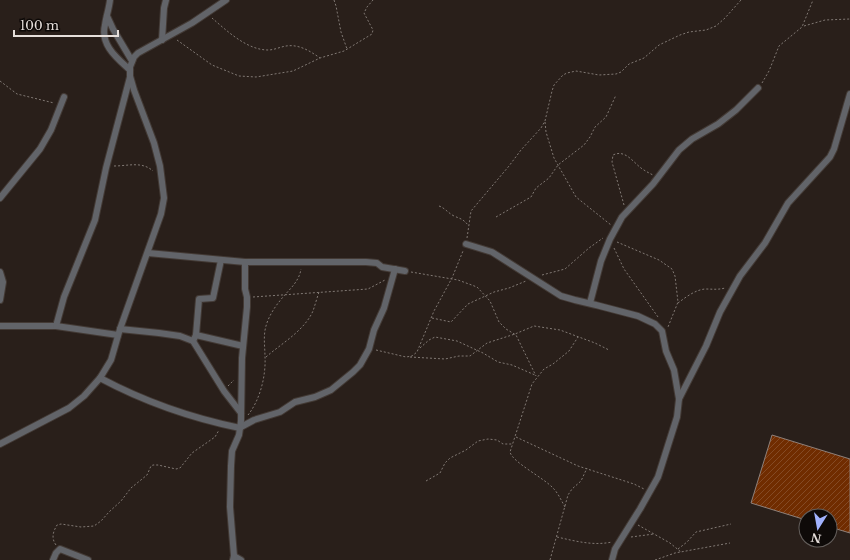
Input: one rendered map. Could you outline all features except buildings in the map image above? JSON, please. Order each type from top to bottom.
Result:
[{"type":"street","points":[[0,444],[69,408],[84,396],[100,378],[111,360],[140,270],[148,253],[163,204],[164,198],[162,175],[154,143],[134,90],[130,73],[113,54],[104,38],[104,27],[110,0]]},
{"type":"street","points":[[162,40],[166,0]]},
{"type":"street","points":[[56,326],[64,296],[92,226],[132,61],[138,53],[208,13],[226,0]]},
{"type":"street","points":[[107,16],[132,61]]},
{"type":"street","points":[[590,303],[601,262],[613,234],[624,216],[679,150],[692,139],[718,124],[736,110],[758,88]]},
{"type":"street","points":[[679,399],[706,346],[720,312],[743,271],[765,243],[788,203],[830,157],[834,149],[850,94]]},
{"type":"street","points":[[0,198],[40,149],[51,130],[64,98]]},
{"type":"street","points":[[466,244],[492,252],[561,296],[638,316],[660,328],[666,351],[673,367],[679,399],[678,417],[658,477],[622,540],[615,549],[612,560]]},
{"type":"street","points":[[148,253],[245,262],[373,262],[395,272],[405,271]]},
{"type":"street","points":[[221,260],[213,297],[199,299],[195,338],[224,391],[241,413]]},
{"type":"street","points":[[241,560],[233,558],[230,507],[232,451],[239,435],[241,425],[241,372],[246,325],[247,297],[245,289],[245,262]]},
{"type":"street","points":[[0,272],[3,282],[0,300]]},
{"type":"street","points":[[100,378],[126,392],[152,403],[191,416],[222,424],[241,425],[280,412],[295,402],[315,397],[331,390],[360,365],[369,349],[372,336],[384,308],[395,272]]},
{"type":"street","points":[[0,326],[56,326],[119,332],[159,333],[243,346]]},
{"type":"street","points":[[53,560],[56,553],[60,549],[88,560]]},
{"type":"path","points":[[334,0],[341,32],[347,50]]},
{"type":"path","points":[[170,35],[212,65],[243,77],[266,76],[290,72],[320,58],[347,50],[372,34],[373,30],[364,13],[373,0]]},
{"type":"path","points":[[419,349],[431,318],[442,294],[452,278],[466,244],[472,210],[521,150],[536,136],[545,121],[554,85],[562,75],[576,71],[599,75],[616,74],[621,72],[629,64],[644,58],[660,45],[680,35],[689,32],[706,30],[716,26],[741,0]]},
{"type":"path","points":[[802,27],[813,0]]},
{"type":"path","points":[[208,13],[234,35],[255,47],[267,50],[285,46],[297,46],[308,50],[320,58]]},
{"type":"path","points":[[758,88],[769,71],[779,46],[802,27],[825,20],[850,19]]},
{"type":"path","points":[[0,82],[17,94],[44,100],[60,106]]},
{"type":"path","points":[[496,217],[531,197],[536,188],[549,178],[558,165],[580,149],[588,141],[595,127],[606,117],[616,96]]},
{"type":"path","points":[[545,121],[546,132],[553,155],[576,197],[607,222],[615,240],[659,260],[672,269],[675,276],[678,304],[668,327]]},
{"type":"path","points":[[624,216],[624,205],[612,162],[613,155],[626,155],[642,169],[658,177]]},
{"type":"path","points":[[106,168],[129,164],[146,166],[162,175]]},
{"type":"path","points":[[439,206],[461,218],[469,225]]},
{"type":"path","points":[[431,318],[451,322],[468,304],[533,278],[564,270],[589,248],[613,234]]},
{"type":"path","points":[[613,234],[618,259],[660,320]]},
{"type":"path","points":[[241,425],[249,414],[260,393],[266,358],[266,326],[276,306],[297,281],[303,262]]},
{"type":"path","points":[[405,271],[452,278],[477,287],[486,296],[499,322],[506,329],[515,334],[537,376]]},
{"type":"path","points":[[247,297],[368,288],[395,272]]},
{"type":"path","points":[[678,304],[691,295],[704,289],[716,290],[735,285]]},
{"type":"path","points":[[266,358],[279,345],[296,333],[305,323],[313,310],[319,292]]},
{"type":"path","points":[[369,349],[409,357],[445,359],[458,356],[470,356],[494,340],[536,326],[560,330],[595,342],[609,350]]},
{"type":"path","points":[[409,357],[428,340],[437,337],[457,341],[498,362],[512,365],[537,376]]},
{"type":"path","points":[[565,507],[553,488],[510,455],[510,452],[530,389],[537,376],[544,369],[554,364],[569,351],[578,337]]},
{"type":"path","points":[[224,391],[241,372]]},
{"type":"path","points":[[60,549],[53,539],[57,525],[61,524],[81,527],[94,526],[121,501],[131,488],[148,475],[151,466],[158,465],[176,469],[180,468],[192,453],[215,437],[222,424]]},
{"type":"path","points":[[515,437],[552,454],[634,484],[650,492]]},
{"type":"path","points":[[426,481],[440,473],[445,463],[450,458],[481,440],[491,439],[503,444],[512,444]]},
{"type":"path","points":[[550,560],[568,495],[581,481],[587,468]]},
{"type":"path","points":[[633,521],[670,543],[681,552]]},
{"type":"path","points":[[678,549],[696,532],[731,524]]},
{"type":"path","points":[[556,537],[576,542],[598,544],[654,534]]},
{"type":"path","points":[[655,560],[681,552],[730,543]]}]
